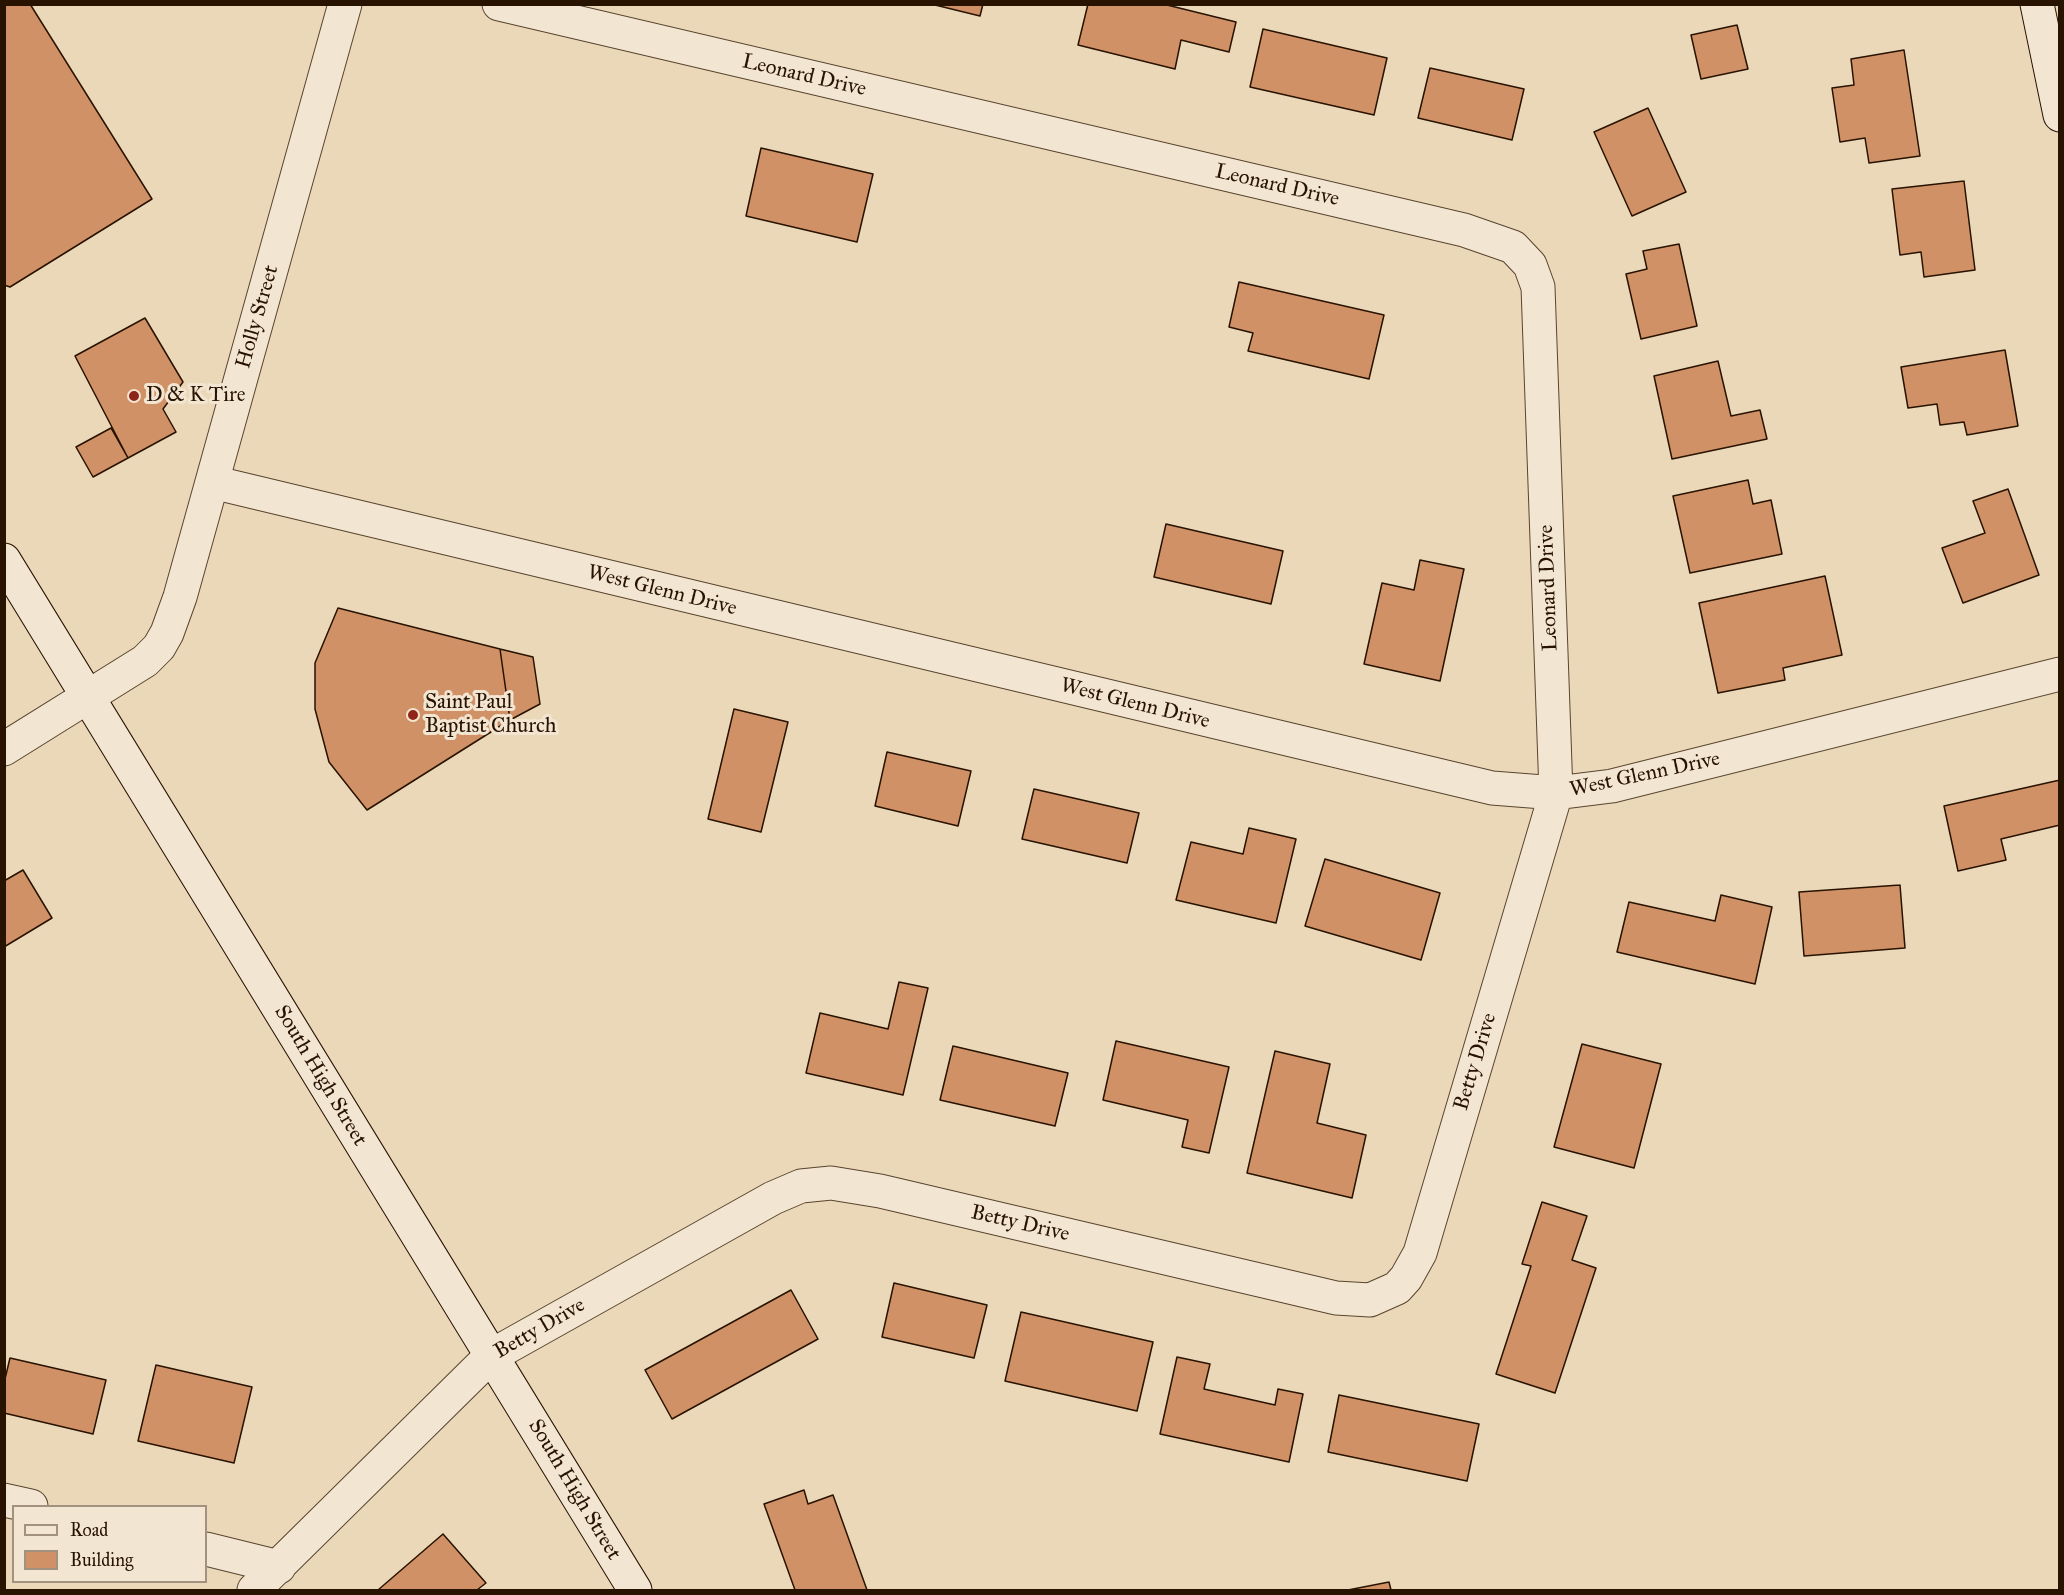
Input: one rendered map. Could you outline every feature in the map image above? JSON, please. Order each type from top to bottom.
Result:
[{"type":"street","name":"Holly Street","points":[[4,749],[145,661],[164,640],[180,597],[345,4]]},
{"type":"street","name":"Leonard Drive","points":[[499,4],[1464,230],[1513,247],[1530,264],[1538,287],[1556,793]]},
{"type":"street","points":[[2037,4],[2060,115]]},
{"type":"street","name":"West Glenn Drive","points":[[212,482],[1492,788],[1556,793],[1638,781],[2060,674]]},
{"type":"street","name":"South High Street","points":[[4,561],[635,1590]]},
{"type":"street","name":"Betty Drive","points":[[254,1590],[491,1356],[773,1198],[801,1186],[831,1183],[880,1191],[1336,1298],[1355,1301],[1384,1295],[1406,1278],[1420,1253],[1556,793]]},
{"type":"street","points":[[4,1500],[26,1505]]},
{"type":"street","points":[[207,1549],[279,1567]]},
{"type":"building","points":[[4,4],[30,4],[152,199],[10,287],[4,285]]},
{"type":"building","points":[[931,4],[983,4],[980,16]]},
{"type":"building","points":[[1088,4],[1163,4],[1236,22],[1229,52],[1181,40],[1175,69],[1078,45]]},
{"type":"building","points":[[1737,25],[1748,69],[1701,79],[1691,35]]},
{"type":"building","points":[[1263,29],[1387,58],[1374,115],[1250,87]]},
{"type":"building","points":[[1904,50],[1920,156],[1869,163],[1865,138],[1840,142],[1832,88],[1854,85],[1851,59]]},
{"type":"building","points":[[1430,68],[1524,89],[1512,140],[1418,118]]},
{"type":"building","points":[[1648,108],[1686,192],[1632,216],[1594,132]]},
{"type":"building","points":[[761,148],[873,174],[857,242],[746,216]]},
{"type":"building","points":[[1964,181],[1975,270],[1924,277],[1921,252],[1900,255],[1892,189]]},
{"type":"building","points":[[1679,244],[1697,326],[1641,339],[1626,274],[1647,269],[1643,251]]},
{"type":"building","points":[[1239,282],[1384,315],[1369,379],[1248,351],[1253,333],[1229,327]]},
{"type":"building","name":"D & K Tire","points":[[145,318],[183,382],[163,409],[176,432],[128,458],[75,356]]},
{"type":"building","points":[[2005,350],[2018,426],[1967,435],[1964,422],[1940,425],[1937,404],[1908,408],[1901,367]]},
{"type":"building","points":[[1718,361],[1731,416],[1760,410],[1767,439],[1672,459],[1654,376]]},
{"type":"building","points":[[111,428],[128,458],[93,477],[76,447]]},
{"type":"building","points":[[1748,480],[1753,504],[1771,500],[1782,554],[1690,573],[1673,496]]},
{"type":"building","points":[[2008,489],[2039,575],[1963,603],[1942,548],[1985,533],[1973,501]]},
{"type":"building","points":[[1166,524],[1283,551],[1271,604],[1154,577]]},
{"type":"building","points":[[1420,560],[1464,569],[1440,681],[1364,664],[1382,583],[1414,590]]},
{"type":"building","points":[[1825,576],[1842,655],[1783,668],[1785,680],[1718,693],[1699,603]]},
{"type":"building","name":"Saint Paul Baptist Church","points":[[338,608],[500,649],[510,720],[367,810],[329,762],[315,709],[315,663]]},
{"type":"building","points":[[500,649],[533,657],[540,704],[510,720]]},
{"type":"building","points":[[734,709],[788,722],[761,832],[708,819]]},
{"type":"building","points":[[887,752],[971,771],[958,826],[875,806]]},
{"type":"building","points":[[2060,780],[2060,825],[2001,839],[2006,860],[1958,871],[1944,806]]},
{"type":"building","points":[[1034,789],[1139,813],[1127,863],[1022,839]]},
{"type":"building","points":[[1249,828],[1296,839],[1276,923],[1176,900],[1191,842],[1243,854]]},
{"type":"building","points":[[1325,859],[1440,893],[1421,960],[1305,926]]},
{"type":"building","points":[[23,870],[52,918],[4,947],[4,881]]},
{"type":"building","points":[[1900,885],[1905,948],[1804,956],[1799,892]]},
{"type":"building","points":[[1721,895],[1772,907],[1755,984],[1617,952],[1629,902],[1715,921]]},
{"type":"building","points":[[899,982],[928,988],[903,1095],[806,1073],[820,1013],[888,1029]]},
{"type":"building","points":[[1116,1041],[1229,1067],[1209,1153],[1182,1147],[1188,1120],[1103,1100]]},
{"type":"building","points":[[1582,1044],[1661,1064],[1634,1168],[1554,1147]]},
{"type":"building","points":[[953,1046],[1068,1073],[1055,1126],[940,1100]]},
{"type":"building","points":[[1275,1051],[1330,1064],[1317,1123],[1366,1135],[1352,1198],[1247,1173]]},
{"type":"building","points":[[1542,1202],[1587,1216],[1572,1260],[1596,1268],[1555,1393],[1496,1374],[1531,1266],[1522,1264]]},
{"type":"building","points":[[894,1283],[987,1305],[974,1358],[882,1337]]},
{"type":"building","points":[[791,1290],[818,1339],[672,1419],[645,1370]]},
{"type":"building","points":[[1021,1312],[1153,1342],[1137,1411],[1005,1381]]},
{"type":"building","points":[[1177,1357],[1210,1364],[1204,1389],[1275,1405],[1278,1389],[1303,1394],[1289,1462],[1160,1434]]},
{"type":"building","points":[[10,1358],[106,1380],[93,1434],[4,1413],[4,1383]]},
{"type":"building","points":[[156,1365],[252,1387],[234,1463],[138,1441]]},
{"type":"building","points":[[1339,1395],[1479,1424],[1467,1481],[1328,1452]]},
{"type":"building","points":[[804,1490],[808,1504],[833,1495],[867,1590],[795,1590],[764,1504]]},
{"type":"building","points":[[443,1534],[486,1583],[477,1590],[378,1590]]},
{"type":"building","points":[[1389,1582],[1391,1590],[1348,1590]]},
{"type":"place","name":"D & K Tire","points":[[134,396]]},
{"type":"place","name":"Saint Paul Baptist Church","points":[[413,715]]}]
